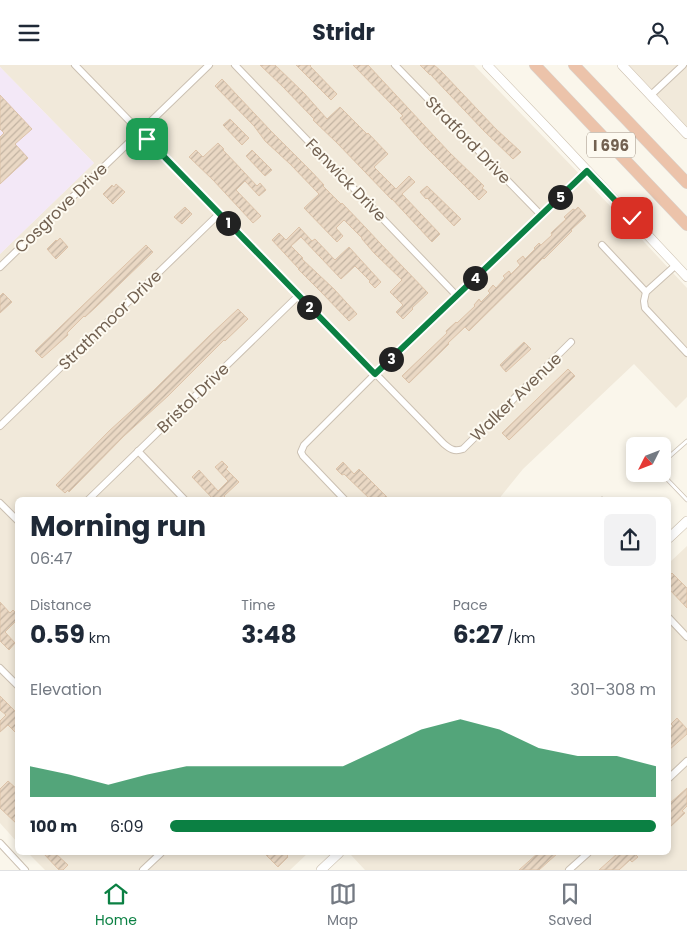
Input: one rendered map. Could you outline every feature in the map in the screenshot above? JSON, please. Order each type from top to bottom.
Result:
[{"type":"highway","name":"I 696","points":[[535,65],[687,225]]},
{"type":"highway","name":"I 696","points":[[574,65],[687,183]]},
{"type":"main road","points":[[487,65],[687,277]]},
{"type":"main road","points":[[622,65],[687,134]]},
{"type":"main road","points":[[671,536],[687,521]]},
{"type":"main road","points":[[321,870],[337,855]]},
{"type":"street","points":[[75,65],[375,374]]},
{"type":"street","name":"Cosgrove Drive","points":[[0,267],[209,65]]},
{"type":"street","name":"Fenwick Drive","points":[[234,65],[457,296]]},
{"type":"street","name":"Stratford Drive","points":[[395,65],[541,215]]},
{"type":"street","points":[[651,95],[683,65]]},
{"type":"street","points":[[342,497],[307,462],[301,452],[304,445],[375,374],[587,171]]},
{"type":"street","name":"Strathmoor Drive","points":[[0,427],[219,214]]},
{"type":"street","points":[[602,245],[646,292]]},
{"type":"street","points":[[676,265],[646,292],[644,301],[645,308],[687,353]]},
{"type":"street","name":"Bristol Drive","points":[[91,497],[298,296]]},
{"type":"street","name":"Walker Avenue","points":[[375,374],[444,444],[451,450],[459,450],[463,449],[482,431],[572,342]]},
{"type":"street","points":[[138,451],[182,497]]},
{"type":"street","points":[[0,503],[15,518]]},
{"type":"street","points":[[671,620],[687,637]]},
{"type":"street","points":[[0,668],[15,683]]},
{"type":"street","points":[[671,776],[687,761]]},
{"type":"street","points":[[1,845],[25,870]]},
{"type":"street","points":[[144,870],[159,855]]},
{"type":"street","points":[[569,870],[586,855]]},
{"type":"lane","points":[[687,441],[663,462],[663,475],[687,500]]},
{"type":"shaded area","points":[[0,65],[474,65],[687,288],[687,397],[676,408],[634,364],[523,469],[500,497],[15,497],[15,840],[0,823],[0,254],[94,163]]},
{"type":"shaded area","points":[[627,65],[687,65],[687,129]]},
{"type":"shaded area","points":[[0,67],[94,163],[0,254]]},
{"type":"shaded area","points":[[687,546],[687,870],[365,870],[351,855],[671,855],[671,561]]},
{"type":"shaded area","points":[[30,855],[306,855],[290,870],[45,870]]},
{"type":"building","points":[[260,65],[275,65],[327,119],[340,107],[368,133],[388,154],[374,167],[396,189],[409,176],[415,182],[402,194],[440,234],[432,242]]},
{"type":"building","points":[[296,65],[311,65],[337,94],[331,100]]},
{"type":"building","points":[[353,65],[368,65],[449,152],[484,186],[482,188],[487,192],[479,200],[426,147],[400,118],[403,116]]},
{"type":"building","points":[[420,65],[434,65],[441,71],[496,129],[521,152],[513,159]]},
{"type":"building","points":[[222,79],[428,293],[403,319],[396,312],[403,305],[390,292],[402,280],[344,220],[336,228],[343,236],[337,242],[304,208],[319,194],[265,141],[254,126],[215,86]]},
{"type":"building","points":[[0,95],[32,129],[15,144],[28,158],[0,184],[0,137],[4,133],[0,129]]},
{"type":"building","points":[[230,119],[249,138],[242,145],[223,125]]},
{"type":"building","points":[[218,143],[257,186],[260,183],[266,190],[259,196],[245,181],[236,190],[261,216],[253,223],[189,157],[196,150],[203,157]]},
{"type":"building","points":[[252,150],[272,170],[265,176],[246,156]]},
{"type":"building","points":[[116,184],[125,192],[113,204],[103,194],[112,185],[114,187]]},
{"type":"building","points":[[427,186],[461,219],[454,226],[420,192]]},
{"type":"building","points":[[185,207],[192,214],[182,224],[174,217]]},
{"type":"building","points":[[578,207],[586,216],[544,259],[469,331],[465,327],[409,383],[402,376],[447,333],[446,331],[475,306],[479,299],[481,302],[490,293],[488,291],[493,285],[496,288],[505,278],[503,276],[509,271],[511,274],[520,265],[517,261],[523,256],[525,259],[539,243],[541,245],[566,219],[564,217]]},
{"type":"building","points":[[299,227],[312,241],[315,239],[335,260],[349,247],[381,282],[375,288],[355,266],[341,279],[301,237],[291,246],[357,314],[349,321],[272,240],[279,233],[286,240]]},
{"type":"building","points":[[60,238],[68,247],[56,259],[47,249]]},
{"type":"building","points":[[146,245],[153,252],[42,358],[35,351]]},
{"type":"building","points":[[3,293],[12,302],[0,313],[0,296]]},
{"type":"building","points":[[238,309],[248,319],[124,436],[69,492],[68,490],[65,493],[56,485],[109,431]]},
{"type":"building","points":[[524,342],[531,349],[506,372],[500,365]]},
{"type":"building","points":[[568,369],[575,376],[509,440],[502,433]]},
{"type":"building","points":[[222,461],[228,467],[226,469],[239,482],[225,497],[211,497],[192,477],[199,470],[218,491],[228,481],[215,467]]},
{"type":"building","points":[[343,462],[354,474],[359,469],[387,497],[368,497],[344,474],[342,475],[336,469]]},
{"type":"building","points":[[671,574],[687,588],[687,608],[671,591]]},
{"type":"building","points":[[0,602],[10,613],[13,610],[15,612],[15,622],[5,632],[15,643],[9,650],[0,641]]},
{"type":"building","points":[[0,696],[15,711],[15,732],[8,725],[0,732],[0,721],[6,715],[0,710]]},
{"type":"building","points":[[677,718],[687,729],[687,734],[671,748],[671,728],[673,726],[671,724]]},
{"type":"building","points":[[8,781],[15,787],[15,822],[0,808],[0,789]]},
{"type":"building","points":[[687,788],[687,806],[682,811],[685,813],[671,826],[671,802]]},
{"type":"building","points":[[45,855],[57,855],[68,865],[63,870],[59,870]]},
{"type":"building","points":[[266,855],[288,855],[278,867]]},
{"type":"building","points":[[536,855],[556,855],[539,870],[519,870]]},
{"type":"building","points":[[616,855],[636,855],[638,857],[632,862],[630,860],[619,870],[599,870]]},
{"type":"route","points":[[147,139],[375,374],[587,171],[632,218]]}]
